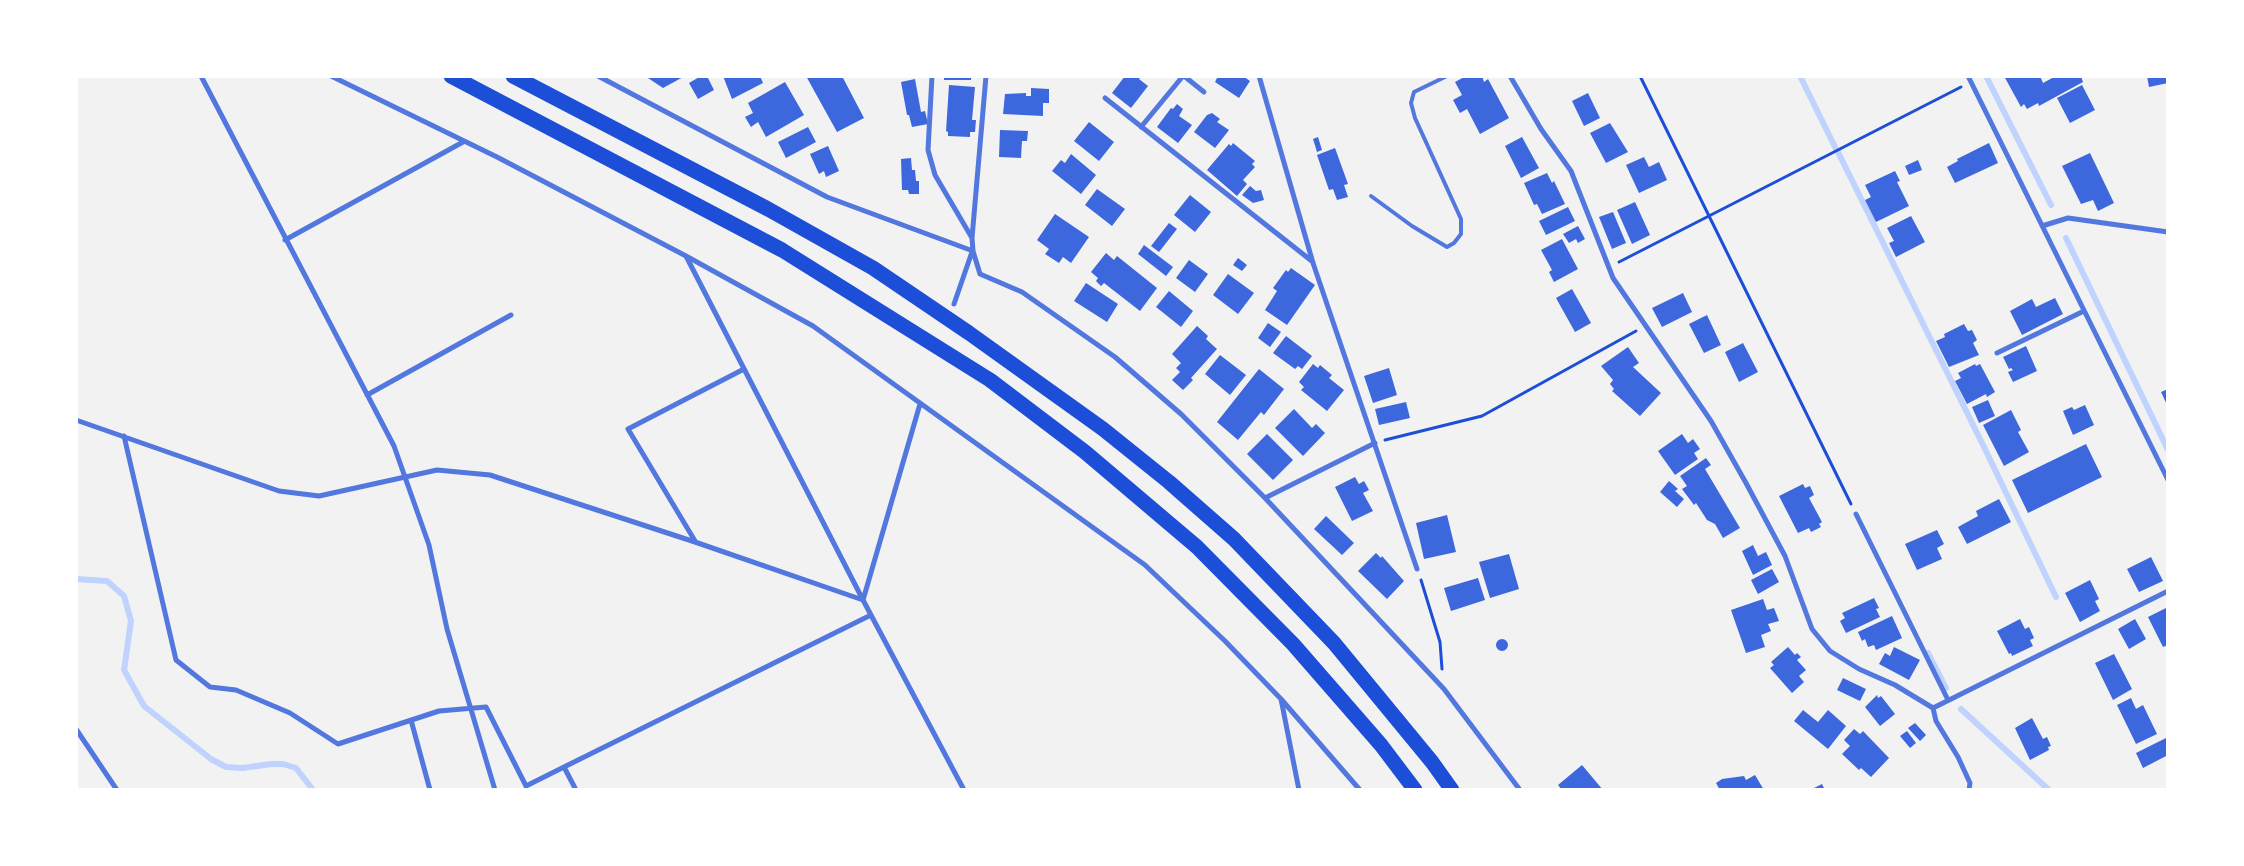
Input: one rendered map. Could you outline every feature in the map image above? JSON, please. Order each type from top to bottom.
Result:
[{"type":"highway","points":[[451,76],[782,250],[990,380],[1085,452],[1197,547],[1293,644],[1381,745],[1415,790]]},
{"type":"highway","points":[[513,76],[768,209],[873,268],[985,344],[1103,429],[1169,482],[1234,539],[1334,643],[1432,762],[1452,790]]},
{"type":"street","points":[[201,76],[394,446],[429,545],[447,629],[496,790]]},
{"type":"street","points":[[332,76],[463,142],[497,157],[686,256],[812,326],[1145,565],[1225,641],[1281,699],[1360,790]]},
{"type":"street","points":[[598,76],[827,197],[972,251]]},
{"type":"street","points":[[932,76],[928,150],[935,175],[972,238]]},
{"type":"street","points":[[954,304],[972,251],[986,76]]},
{"type":"street","points":[[1141,127],[1183,76],[1204,92]]},
{"type":"street","points":[[1259,76],[1313,263],[1417,569]]},
{"type":"street","points":[[1510,76],[1541,129],[1571,171],[1608,267],[1645,326],[1711,421],[1746,483],[1785,556],[1812,629],[1830,651],[1859,669],[1895,685],[1933,708],[1936,721],[1958,757],[1970,783],[1969,790]]},
{"type":"street","points":[[1968,76],[2044,226],[2168,480]]},
{"type":"street","points":[[1105,98],[1313,263]]},
{"type":"street","points":[[286,240],[463,142]]},
{"type":"street","points":[[2044,226],[2068,218],[2168,232]]},
{"type":"street","points":[[972,251],[980,274],[1022,292],[1115,357],[1181,414],[1265,498],[1444,689],[1520,790]]},
{"type":"street","points":[[686,256],[863,600],[964,790]]},
{"type":"street","points":[[1997,353],[2084,311]]},
{"type":"street","points":[[368,395],[510,315]]},
{"type":"street","points":[[695,542],[628,429],[744,369]]},
{"type":"street","points":[[863,600],[920,404]]},
{"type":"street","points":[[76,420],[279,491],[319,496],[437,470],[490,475],[695,542],[863,600]]},
{"type":"street","points":[[124,436],[176,660],[210,687],[236,690],[290,713],[338,744],[439,711],[486,707],[526,786],[871,615]]},
{"type":"street","points":[[1265,498],[1375,443]]},
{"type":"street","points":[[1856,514],[1948,700]]},
{"type":"street","points":[[1933,708],[2168,591]]},
{"type":"street","points":[[1281,699],[1299,790]]},
{"type":"street","points":[[411,720],[430,790]]},
{"type":"street","points":[[76,730],[117,790]]},
{"type":"street","points":[[564,768],[576,790]]},
{"type":"lane","points":[[1371,196],[1412,226],[1447,246],[1454,243],[1461,234],[1461,219],[1414,118],[1411,103],[1414,92],[1447,76]]},
{"type":"path","points":[[1640,76],[1856,514]]},
{"type":"path","points":[[1608,267],[1971,82]]},
{"type":"path","points":[[1375,443],[1482,416],[1645,326]]},
{"type":"path","points":[[1417,569],[1440,642],[1444,689]]},
{"type":"building","points":[[645,76],[685,76],[663,88]]},
{"type":"building","points":[[701,76],[707,76],[714,90],[698,99],[689,83]]},
{"type":"building","points":[[723,76],[760,76],[763,83],[732,99]]},
{"type":"building","points":[[806,76],[842,76],[864,118],[837,132]]},
{"type":"building","points":[[944,76],[971,76],[971,80],[944,80]]},
{"type":"building","points":[[1125,76],[1141,76],[1139,79],[1148,86],[1131,108],[1112,93]]},
{"type":"building","points":[[1218,76],[1243,76],[1250,81],[1239,98],[1215,82]]},
{"type":"building","points":[[1466,76],[1482,76],[1484,82],[1488,79],[1509,118],[1480,134],[1467,109],[1460,113],[1453,100],[1462,95],[1455,82]]},
{"type":"building","points":[[2004,76],[2040,76],[2043,83],[2056,76],[2081,76],[2083,82],[2039,106],[2038,103],[2027,109],[2024,104],[2021,107]]},
{"type":"building","points":[[2147,76],[2168,76],[2168,83],[2149,87]]},
{"type":"building","points":[[915,79],[921,112],[925,111],[928,124],[912,127],[909,115],[907,115],[901,82]]},
{"type":"building","points":[[785,82],[804,115],[766,137],[758,122],[751,127],[745,117],[753,113],[748,103]]},
{"type":"building","points":[[949,85],[975,87],[972,120],[976,120],[975,132],[970,132],[970,137],[948,136],[946,131]]},
{"type":"building","points":[[2082,85],[2095,110],[2070,123],[2057,98]]},
{"type":"building","points":[[1031,88],[1049,89],[1049,103],[1043,103],[1043,116],[1003,114],[1005,94],[1026,93],[1026,96],[1031,96]]},
{"type":"building","points":[[1588,93],[1600,118],[1584,126],[1572,101]]},
{"type":"building","points":[[1177,104],[1183,109],[1179,116],[1192,125],[1178,143],[1157,127],[1171,108],[1173,109]]},
{"type":"building","points":[[1212,113],[1220,119],[1217,122],[1229,130],[1215,148],[1194,132],[1207,115]]},
{"type":"building","points":[[1089,122],[1114,142],[1099,161],[1074,141]]},
{"type":"building","points":[[1610,123],[1628,152],[1606,163],[1590,133]]},
{"type":"building","points":[[808,127],[816,142],[786,158],[778,142]]},
{"type":"building","points":[[1000,130],[1028,131],[1027,141],[1022,141],[1021,158],[999,157]]},
{"type":"building","points":[[1318,137],[1322,150],[1317,152],[1313,139]]},
{"type":"building","points":[[1522,137],[1539,168],[1521,178],[1505,146]]},
{"type":"building","points":[[1233,143],[1255,161],[1252,164],[1255,167],[1243,180],[1247,184],[1237,196],[1207,170],[1229,144],[1231,146]]},
{"type":"building","points":[[1989,143],[1998,163],[1955,183],[1947,167],[1958,161],[1957,159]]},
{"type":"building","points":[[828,146],[839,171],[826,177],[824,171],[819,174],[810,154]]},
{"type":"building","points":[[1335,148],[1348,184],[1344,185],[1348,197],[1337,200],[1333,189],[1329,190],[1317,155]]},
{"type":"building","points":[[2090,153],[2114,203],[2098,211],[2093,200],[2081,204],[2062,166]]},
{"type":"building","points":[[1071,154],[1096,175],[1081,194],[1052,171],[1061,160],[1065,163]]},
{"type":"building","points":[[1644,157],[1649,167],[1659,162],[1667,180],[1639,193],[1626,165]]},
{"type":"building","points":[[911,158],[912,170],[915,170],[916,181],[919,181],[919,194],[909,194],[908,190],[902,190],[901,159]]},
{"type":"building","points":[[1918,160],[1922,170],[1909,175],[1905,166]]},
{"type":"building","points":[[1895,171],[1900,181],[1897,182],[1909,206],[1876,222],[1865,200],[1871,197],[1865,185]]},
{"type":"building","points":[[1547,173],[1552,183],[1554,181],[1565,204],[1542,214],[1537,204],[1534,205],[1524,183]]},
{"type":"building","points":[[1250,186],[1256,191],[1261,190],[1264,200],[1253,203],[1242,195]]},
{"type":"building","points":[[1097,189],[1125,209],[1112,226],[1085,205]]},
{"type":"building","points":[[1190,195],[1211,212],[1195,232],[1174,215]]},
{"type":"building","points":[[1635,202],[1650,235],[1632,244],[1617,210]]},
{"type":"building","points":[[1568,207],[1575,221],[1546,235],[1539,221]]},
{"type":"building","points":[[1613,212],[1626,243],[1612,249],[1599,217]]},
{"type":"building","points":[[1055,214],[1089,237],[1071,263],[1063,257],[1059,263],[1045,254],[1049,249],[1037,240]]},
{"type":"building","points":[[1911,216],[1925,242],[1896,257],[1889,243],[1894,241],[1887,228]]},
{"type":"building","points":[[1169,223],[1177,229],[1159,252],[1151,246]]},
{"type":"building","points":[[1578,226],[1585,239],[1578,243],[1576,239],[1569,243],[1563,234]]},
{"type":"building","points":[[1562,239],[1578,269],[1554,282],[1549,272],[1552,270],[1541,250]]},
{"type":"building","points":[[1144,245],[1173,267],[1166,276],[1138,254]]},
{"type":"building","points":[[1106,253],[1114,260],[1117,256],[1157,288],[1140,311],[1104,283],[1101,286],[1096,281],[1098,278],[1091,272]]},
{"type":"building","points":[[1238,258],[1247,265],[1242,271],[1233,265]]},
{"type":"building","points":[[1189,260],[1208,274],[1195,292],[1176,278]]},
{"type":"building","points":[[1291,268],[1315,285],[1287,325],[1265,310],[1277,291],[1273,288],[1286,270],[1288,272]]},
{"type":"building","points":[[1228,274],[1254,293],[1238,314],[1213,295]]},
{"type":"building","points":[[1086,283],[1118,304],[1107,322],[1074,301]]},
{"type":"building","points":[[1572,289],[1591,323],[1575,332],[1556,298]]},
{"type":"building","points":[[1169,291],[1193,311],[1181,327],[1156,307]]},
{"type":"building","points":[[1683,293],[1692,312],[1662,327],[1652,308]]},
{"type":"building","points":[[2055,298],[2063,314],[2022,335],[2010,311],[2032,299],[2036,307]]},
{"type":"building","points":[[1707,315],[1721,345],[1704,353],[1689,324]]},
{"type":"building","points":[[1268,323],[1281,332],[1270,347],[1258,338]]},
{"type":"building","points":[[1964,324],[1968,331],[1972,330],[1977,340],[1973,343],[1979,355],[1949,367],[1936,341],[1945,337],[1944,334]]},
{"type":"building","points":[[1197,326],[1208,336],[1206,339],[1217,349],[1191,378],[1193,380],[1183,390],[1172,380],[1180,372],[1176,368],[1181,363],[1172,354]]},
{"type":"building","points":[[1286,336],[1312,356],[1302,369],[1298,366],[1295,369],[1273,353]]},
{"type":"building","points":[[1743,343],[1758,372],[1739,382],[1725,352]]},
{"type":"building","points":[[2026,346],[2037,371],[2013,382],[2008,372],[2013,370],[2009,369],[2003,357]]},
{"type":"building","points":[[1628,347],[1639,363],[1633,367],[1661,393],[1640,416],[1612,391],[1614,389],[1610,384],[1613,380],[1601,366]]},
{"type":"building","points":[[1220,355],[1246,375],[1230,395],[1205,374]]},
{"type":"building","points":[[1313,364],[1318,368],[1320,365],[1332,375],[1329,378],[1344,390],[1327,411],[1301,390],[1304,387],[1299,382]]},
{"type":"building","points":[[1975,364],[1976,366],[1980,364],[1995,392],[1987,397],[1986,394],[1967,404],[1955,381],[1961,378],[1958,373]]},
{"type":"building","points":[[1389,368],[1397,395],[1373,403],[1364,376]]},
{"type":"building","points":[[1259,369],[1284,389],[1264,415],[1261,412],[1238,440],[1217,422]]},
{"type":"building","points":[[2168,389],[2168,407],[2161,392]]},
{"type":"building","points":[[1988,400],[1995,416],[1979,423],[1972,407]]},
{"type":"building","points":[[1406,402],[1410,418],[1379,425],[1375,409]]},
{"type":"building","points":[[2085,405],[2094,425],[2073,435],[2063,411],[2072,407],[2074,410]]},
{"type":"building","points":[[1294,409],[1312,428],[1316,424],[1325,433],[1303,456],[1275,428]]},
{"type":"building","points":[[2011,410],[2021,430],[2018,432],[2029,452],[2004,466],[1983,425]]},
{"type":"building","points":[[1267,434],[1293,460],[1273,480],[1247,454]]},
{"type":"building","points":[[1682,434],[1688,443],[1693,439],[1700,449],[1694,453],[1698,459],[1675,475],[1658,451]]},
{"type":"building","points":[[2086,444],[2102,477],[2028,513],[2012,480]]},
{"type":"building","points":[[1706,458],[1711,465],[1705,469],[1740,528],[1723,538],[1715,524],[1707,520],[1696,503],[1694,505],[1682,489],[1687,486],[1680,476]]},
{"type":"building","points":[[1355,477],[1359,484],[1364,481],[1369,490],[1363,493],[1373,511],[1352,521],[1335,487]]},
{"type":"building","points":[[1669,481],[1678,489],[1675,491],[1684,499],[1677,507],[1660,492]]},
{"type":"building","points":[[1803,484],[1805,488],[1810,486],[1814,495],[1809,498],[1822,522],[1819,524],[1821,527],[1811,532],[1809,528],[1798,533],[1779,496]]},
{"type":"building","points":[[1999,499],[2011,522],[1967,544],[1958,527],[1978,516],[1976,511]]},
{"type":"building","points":[[1447,515],[1456,552],[1424,559],[1416,523]]},
{"type":"building","points":[[1326,516],[1354,543],[1342,555],[1314,529]]},
{"type":"building","points":[[1937,530],[1944,544],[1937,548],[1942,559],[1917,570],[1905,544]]},
{"type":"building","points":[[1753,545],[1758,556],[1766,552],[1772,565],[1753,575],[1742,551]]},
{"type":"building","points":[[1376,553],[1381,558],[1382,556],[1404,581],[1387,599],[1358,571]]},
{"type":"building","points":[[1509,554],[1519,589],[1490,598],[1479,562]]},
{"type":"building","points":[[2151,557],[2163,581],[2139,592],[2127,569]]},
{"type":"building","points":[[1772,569],[1779,582],[1758,594],[1751,580]]},
{"type":"building","points":[[1478,578],[1485,600],[1451,611],[1444,588]]},
{"type":"building","points":[[2090,580],[2099,599],[2095,601],[2100,611],[2080,622],[2065,593]]},
{"type":"building","points":[[1874,598],[1879,608],[1876,609],[1880,617],[1846,633],[1840,621],[1845,618],[1842,613]]},
{"type":"building","points":[[1763,599],[1767,610],[1774,608],[1779,621],[1768,624],[1771,631],[1761,635],[1765,647],[1746,653],[1731,610]]},
{"type":"building","points":[[2168,607],[2168,645],[2163,647],[2148,617]]},
{"type":"building","points":[[1892,616],[1902,638],[1876,650],[1874,645],[1868,647],[1865,639],[1862,641],[1858,632]]},
{"type":"building","points":[[2020,619],[2025,629],[2029,627],[2034,638],[2030,640],[2033,646],[2012,656],[2011,653],[2009,654],[1997,631]]},
{"type":"building","points":[[2135,619],[2146,639],[2129,649],[2118,629]]},
{"type":"building","points":[[1502,639],[1508,645],[1502,651],[1496,645]]},
{"type":"building","points":[[1788,647],[1795,655],[1797,653],[1801,657],[1797,660],[1806,670],[1799,676],[1804,682],[1792,693],[1770,668],[1774,665],[1771,662]]},
{"type":"building","points":[[1894,647],[1920,660],[1909,680],[1879,664],[1885,653],[1890,656]]},
{"type":"building","points":[[2114,654],[2132,689],[2113,700],[2095,663]]},
{"type":"building","points":[[1843,678],[1866,689],[1860,701],[1837,690]]},
{"type":"building","points":[[1877,695],[1878,698],[1881,696],[1895,714],[1880,726],[1865,707]]},
{"type":"building","points":[[2131,698],[2136,709],[2143,705],[2157,734],[2136,744],[2117,705]]},
{"type":"building","points":[[1803,710],[1818,722],[1828,710],[1846,726],[1828,749],[1794,721]]},
{"type":"building","points":[[2032,718],[2043,739],[2047,737],[2051,746],[2048,747],[2049,750],[2030,760],[2015,728]]},
{"type":"building","points":[[1915,723],[1926,735],[1920,741],[1908,728]]},
{"type":"building","points":[[1854,729],[1860,734],[1863,731],[1889,758],[1871,777],[1861,768],[1859,770],[1842,754],[1850,746],[1844,740]]},
{"type":"building","points":[[1907,731],[1916,743],[1910,748],[1900,736]]},
{"type":"building","points":[[2168,737],[2168,755],[2143,768],[2136,753]]},
{"type":"building","points":[[1582,765],[1603,790],[1562,790],[1558,785]]},
{"type":"building","points":[[1755,775],[1764,790],[1720,790],[1716,783],[1722,779],[1744,776],[1746,780]]},
{"type":"building","points":[[1822,784],[1825,790],[1810,790]]},
{"type":"waterway","points":[[1800,76],[1836,149]]},
{"type":"waterway","points":[[1986,76],[2051,205]]},
{"type":"waterway","points":[[1837,150],[2056,597]]},
{"type":"waterway","points":[[2066,238],[2168,450]]},
{"type":"waterway","points":[[76,579],[107,581],[124,596],[131,621],[124,670],[144,706],[211,759],[226,767],[243,768],[283,764],[296,768],[313,790]]},
{"type":"waterway","points":[[1928,653],[1946,688]]},
{"type":"waterway","points":[[1961,709],[2049,790]]}]
